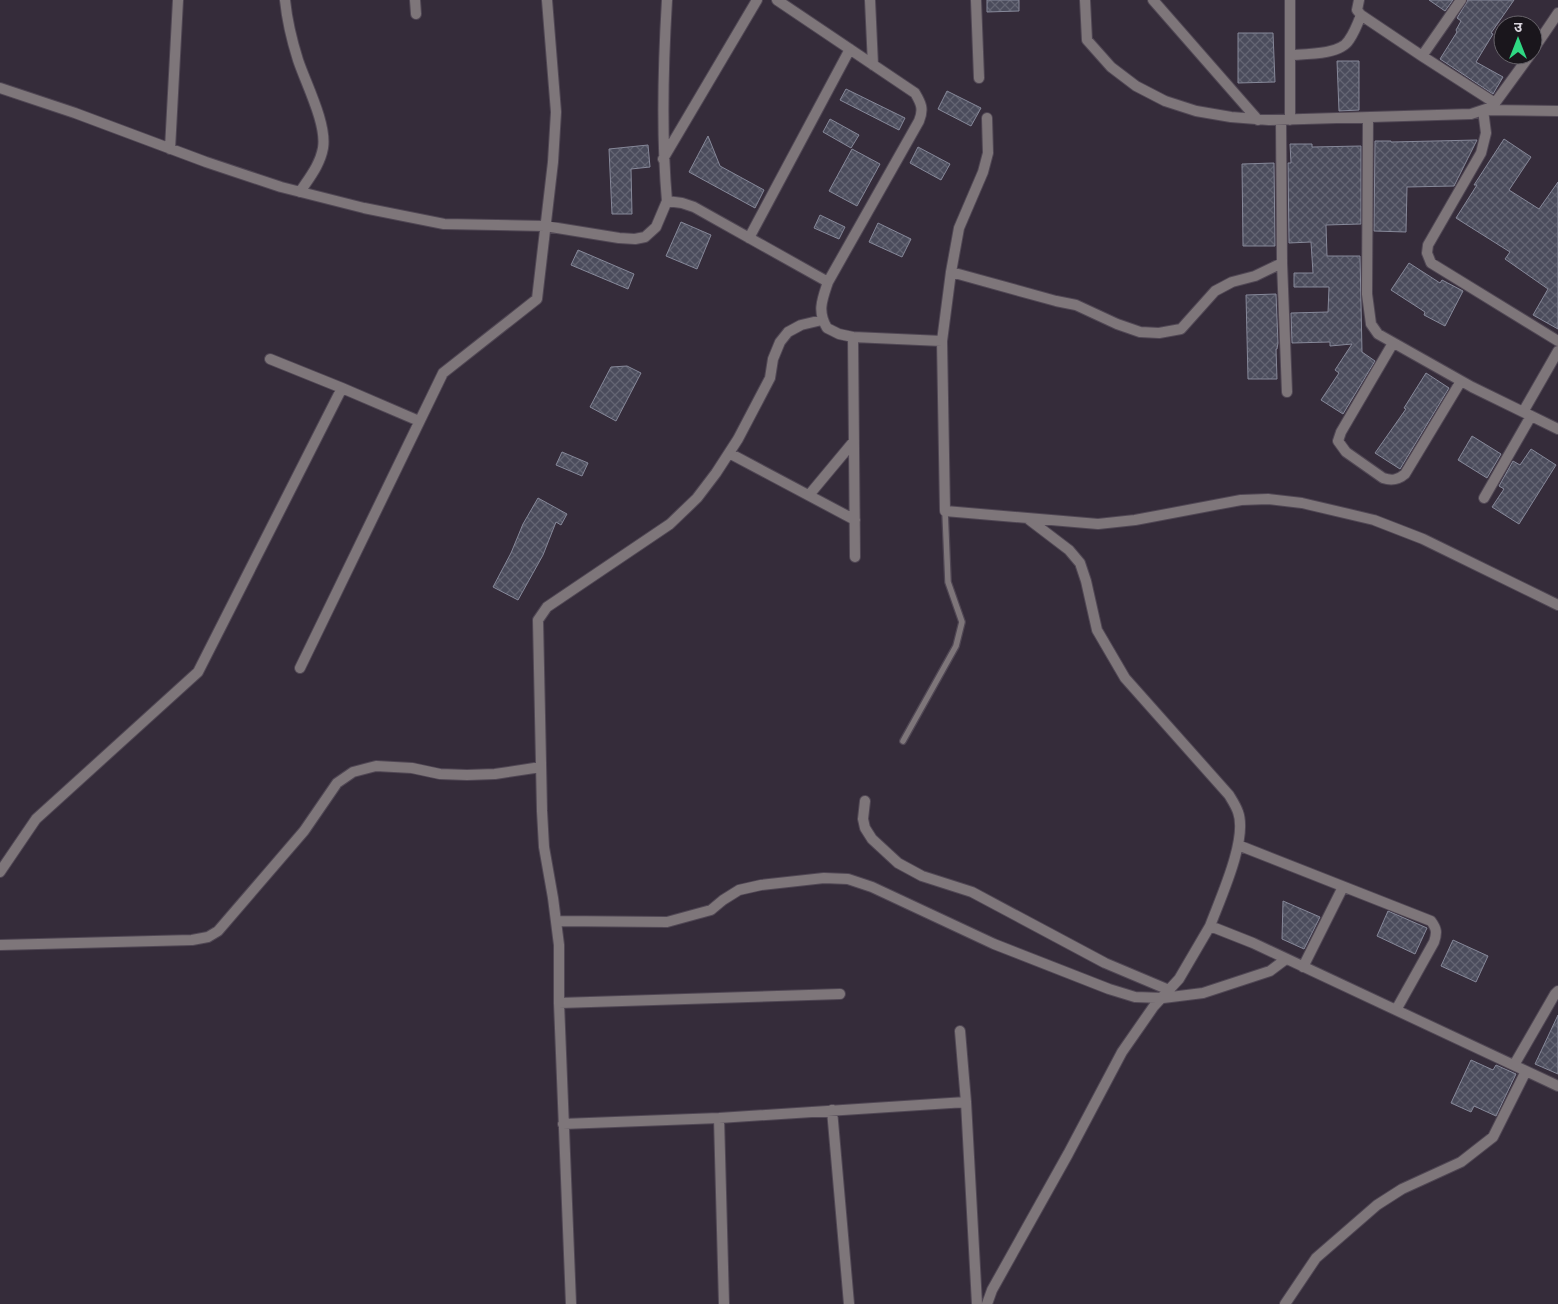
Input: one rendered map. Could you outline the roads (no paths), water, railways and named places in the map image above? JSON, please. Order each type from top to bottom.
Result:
[{"type":"street","points":[[170,149],[178,0]]},
{"type":"street","points":[[285,0],[287,18],[298,59],[323,132],[323,147],[320,161],[300,192]]},
{"type":"street","points":[[415,0],[416,14]]},
{"type":"street","points":[[300,668],[443,373],[537,299],[553,162],[556,112],[547,0]]},
{"type":"street","points":[[0,88],[75,113],[170,149],[300,192],[444,224],[545,226],[635,239],[645,237],[656,227],[666,200],[663,160],[663,70],[667,0]]},
{"type":"street","points":[[663,160],[757,0]]},
{"type":"street","points":[[777,0],[914,93],[921,102],[923,111],[920,121],[828,282],[820,312],[822,320],[827,328],[839,334],[853,337],[942,341]]},
{"type":"street","points":[[870,0],[873,65]]},
{"type":"street","points":[[976,0],[979,78]]},
{"type":"street","points":[[1085,0],[1087,40],[1110,67],[1136,86],[1165,101],[1196,111],[1231,117],[1285,120],[1471,114],[1495,103],[1523,65]]},
{"type":"street","points":[[1153,0],[1258,120]]},
{"type":"street","points":[[1287,392],[1282,263],[1285,120],[1290,55],[1290,0]]},
{"type":"street","points":[[1359,0],[1357,10],[1362,15],[1495,103]]},
{"type":"street","points":[[1422,56],[1461,0]]},
{"type":"street","points":[[1543,36],[1558,14]]},
{"type":"street","points":[[1290,55],[1325,52],[1340,48],[1348,42],[1362,15]]},
{"type":"street","points":[[749,238],[850,49]]},
{"type":"street","points":[[1483,110],[1558,111]]},
{"type":"street","points":[[1483,110],[1486,133],[1481,153],[1428,245],[1427,253],[1431,263],[1558,341]]},
{"type":"street","points":[[987,118],[988,153],[983,172],[959,228],[942,341],[946,511],[1098,524],[1135,520],[1241,500],[1268,499],[1302,503],[1374,520],[1423,539],[1558,605]]},
{"type":"street","points":[[1368,118],[1368,308],[1371,324],[1378,334],[1393,343],[1461,381],[1558,429]]},
{"type":"street","points":[[666,200],[682,202],[694,207],[828,282]]},
{"type":"street","points":[[951,272],[1076,305],[1117,324],[1140,332],[1159,333],[1181,329],[1215,291],[1232,282],[1255,276],[1282,263]]},
{"type":"street","points":[[571,1304],[559,1003],[560,945],[544,846],[538,620],[547,607],[670,524],[697,498],[738,440],[770,378],[773,359],[780,342],[788,332],[800,325],[822,320]]},
{"type":"street","points":[[853,337],[855,557]]},
{"type":"street","points":[[1393,343],[1341,432],[1338,441],[1346,452],[1383,478],[1390,480],[1400,479],[1405,474],[1461,381]]},
{"type":"street","points":[[1484,498],[1558,351]]},
{"type":"street","points":[[270,359],[419,421]]},
{"type":"street","points":[[0,872],[36,819],[198,672],[342,388]]},
{"type":"street","points":[[809,495],[854,441]]},
{"type":"street","points":[[729,454],[855,520]]},
{"type":"street","points":[[987,1304],[992,1290],[1068,1154],[1122,1052],[1154,1006],[1179,979],[1210,926],[1238,845],[1240,830],[1238,812],[1229,795],[1125,678],[1097,630],[1080,563],[1069,550],[1026,517]]},
{"type":"street","points":[[0,945],[183,940],[208,937],[218,931],[304,831],[337,783],[353,772],[376,766],[412,768],[440,774],[467,775],[495,774],[541,767]]},
{"type":"street","points":[[865,801],[862,819],[865,828],[872,839],[898,863],[922,876],[972,892],[1166,994]]},
{"type":"street","points":[[1238,845],[1431,921],[1436,927],[1437,934],[1434,942],[1396,1010]]},
{"type":"street","points":[[556,921],[667,922],[711,910],[739,890],[761,885],[824,878],[848,879],[872,887],[994,944],[1109,989],[1135,997],[1203,993],[1270,971],[1286,959]]},
{"type":"street","points":[[1303,967],[1343,887]]},
{"type":"street","points":[[1210,926],[1253,943],[1558,1086]]},
{"type":"street","points":[[1514,1065],[1558,991]]},
{"type":"street","points":[[559,1003],[840,994]]},
{"type":"street","points":[[960,1030],[966,1102],[977,1304]]},
{"type":"street","points":[[1285,1304],[1316,1258],[1377,1205],[1402,1189],[1461,1162],[1493,1137],[1526,1071]]},
{"type":"street","points":[[564,1124],[718,1118],[966,1102]]},
{"type":"street","points":[[832,1110],[850,1304]]},
{"type":"street","points":[[718,1118],[724,1304]]},
{"type":"lane","points":[[903,741],[956,646],[962,622],[948,582],[946,511]]}]
